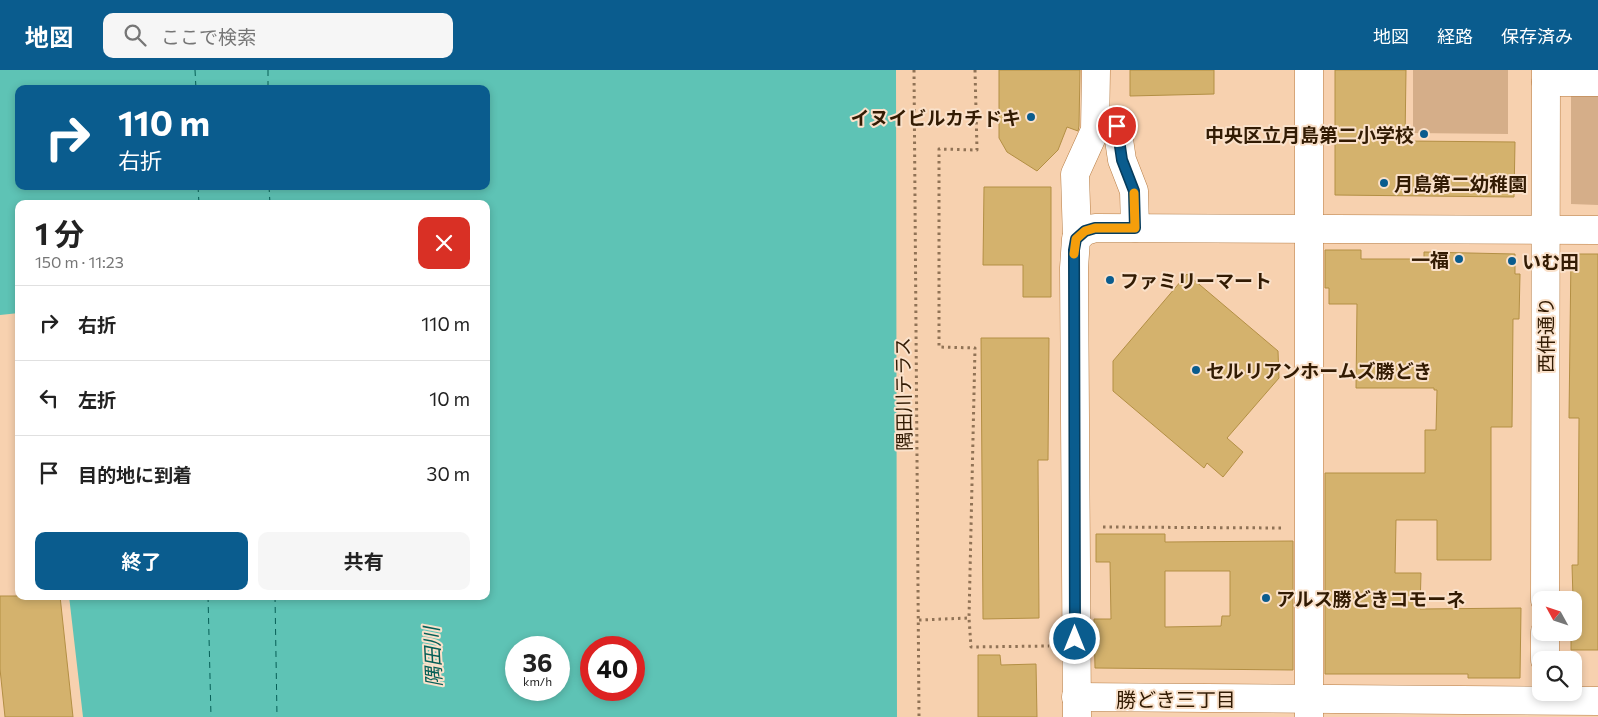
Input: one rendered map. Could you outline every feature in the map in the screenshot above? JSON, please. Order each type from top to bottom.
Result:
[{"type":"street","points":[[1096,70],[1095,130],[1075,174],[1077,239],[1074,268],[1076,707],[1309,708],[1598,701]]},
{"type":"street","points":[[1309,70],[1309,708]]},
{"type":"street","points":[[1546,76],[1598,82]]},
{"type":"street","name":"西仲通り","points":[[1545,591],[1546,76]]},
{"type":"street","points":[[1117,126],[1122,160],[1134,191],[1135,228]]},
{"type":"street","points":[[1077,239],[1085,231],[1095,228],[1598,230]]},
{"type":"path","name":"隅田川テラス","points":[[914,70],[919,717]]},
{"type":"path","points":[[975,70],[977,150],[939,149],[939,347],[975,348],[970,647],[1055,646]]},
{"type":"path","points":[[1100,527],[1309,528]]},
{"type":"path","points":[[919,620],[969,618]]},
{"type":"shaded area","points":[[1413,70],[1508,70],[1508,134],[1413,133]]},
{"type":"shaded area","points":[[1571,92],[1598,92],[1598,205],[1571,204]]},
{"type":"water","name":"隅田川","points":[[0,70],[896,70],[897,717],[83,717],[69,600],[490,600],[490,200],[15,200],[15,313],[0,315]]},
{"type":"building","name":"イヌイビルカチドキ","points":[[999,70],[1080,70],[1078,131],[1067,127],[1058,150],[1037,171],[1007,152],[999,138]]},
{"type":"building","points":[[1130,70],[1214,70],[1214,94],[1130,96]]},
{"type":"building","points":[[1335,70],[1406,70],[1405,141],[1515,142],[1514,197],[1335,195]]},
{"type":"building","points":[[984,187],[1051,187],[1051,297],[1023,297],[1023,265],[983,265]]},
{"type":"building","points":[[1325,250],[1361,250],[1361,259],[1424,259],[1424,252],[1515,254],[1515,274],[1520,274],[1519,319],[1513,319],[1512,427],[1491,427],[1491,560],[1437,560],[1437,520],[1396,520],[1395,573],[1421,573],[1420,609],[1521,608],[1520,678],[1468,678],[1468,674],[1325,674],[1325,473],[1425,473],[1425,430],[1436,430],[1437,390],[1434,390],[1434,388],[1356,388],[1357,304],[1329,304],[1329,288],[1325,288]]},
{"type":"building","points":[[1571,254],[1598,254],[1598,650],[1571,650],[1571,641],[1582,641],[1582,591],[1573,591],[1572,565],[1578,565],[1579,418],[1569,418]]},
{"type":"building","name":"セルリアンホームズ勝どき","points":[[1187,274],[1278,351],[1279,378],[1227,438],[1243,452],[1223,477],[1207,463],[1204,468],[1113,391],[1113,361]]},
{"type":"building","points":[[981,338],[1049,338],[1048,460],[1038,460],[1039,618],[983,619]]},
{"type":"building","points":[[1096,534],[1165,534],[1165,542],[1293,541],[1293,670],[1095,668],[1094,619],[1111,619],[1110,562],[1096,562]],"holes":[[[1165,571],[1230,571],[1230,616],[1222,616],[1221,626],[1165,627]]]},
{"type":"building","points":[[0,596],[15,596],[15,600],[60,600],[73,717],[5,717],[0,669]]},
{"type":"building","points":[[978,655],[1000,655],[1001,665],[1036,664],[1037,717],[978,717]]},
{"type":"ferry route","points":[[195,70],[196,85]]},
{"type":"ferry route","points":[[268,70],[268,85]]},
{"type":"ferry route","points":[[198,190],[199,200]]},
{"type":"ferry route","points":[[269,190],[270,200]]},
{"type":"ferry route","points":[[208,600],[211,717]]},
{"type":"ferry route","points":[[275,600],[277,717]]},
{"type":"slow traffic","points":[[1074,254],[1076,239],[1085,231],[1095,228],[1135,228],[1134,193]]},
{"type":"place","name":"イヌイビルカチドキ","points":[[1031,117]]},
{"type":"place","name":"中央区立月島第二小学校","points":[[1424,134]]},
{"type":"place","name":"月島第二幼稚園","points":[[1384,183]]},
{"type":"place","name":"一福","points":[[1459,259]]},
{"type":"place","name":"いむ田","points":[[1512,261]]},
{"type":"place","name":"ファミリーマート","points":[[1110,280]]},
{"type":"place","name":"セルリアンホームズ勝どき","points":[[1196,370]]},
{"type":"place","name":"アルス勝どきコモーネ","points":[[1266,598]]},
{"type":"district","name":"勝どき三丁目","points":[[1176,699]]},
{"type":"route","points":[[1075,639],[1074,250],[1076,239],[1085,231],[1095,228],[1135,228],[1134,191],[1122,160],[1117,126]]}]
